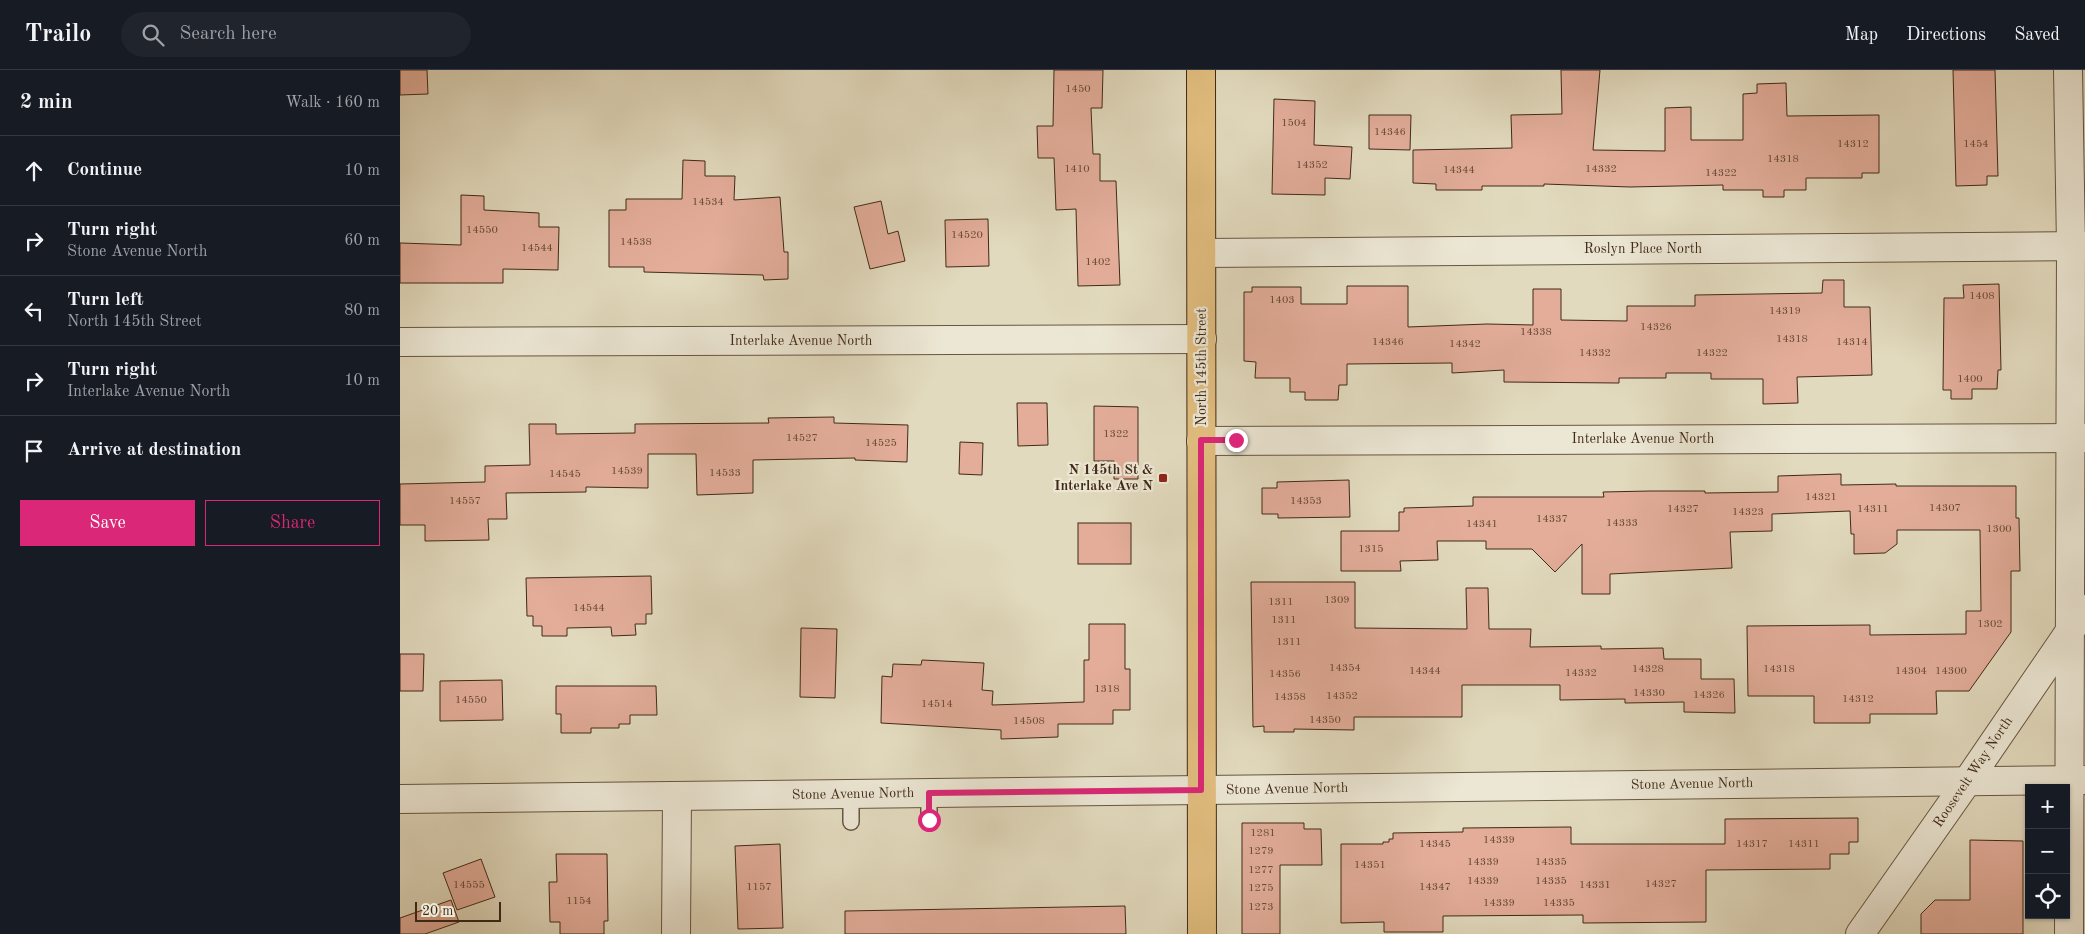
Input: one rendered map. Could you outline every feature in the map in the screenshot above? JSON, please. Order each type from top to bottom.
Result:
[{"type":"main road","name":"North 145th Street","points":[[1201,70],[1202,934]]},
{"type":"street","points":[[2068,70],[2078,246],[2077,780],[2069,934]]},
{"type":"street","name":"Roslyn Place North","points":[[1202,253],[2078,246]]},
{"type":"street","name":"Interlake Avenue North","points":[[400,342],[1202,339]]},
{"type":"street","name":"Interlake Avenue North","points":[[1201,440],[2078,438]]},
{"type":"street","name":"Roosevelt Way North","points":[[1860,934],[1968,781],[2077,620]]},
{"type":"street","name":"Stone Avenue North","points":[[400,799],[851,794],[929,806],[1201,790],[2077,780]]},
{"type":"street","points":[[676,934],[677,796]]},
{"type":"lane","points":[[851,794],[851,822]]},
{"type":"building","points":[[400,70],[427,70],[428,94],[400,95]]},
{"type":"building","points":[[1054,70],[1103,70],[1102,108],[1091,108],[1093,154],[1100,154],[1100,181],[1116,181],[1120,285],[1078,286],[1076,209],[1056,210],[1054,158],[1038,158],[1037,126],[1053,126]]},
{"type":"building","points":[[1561,70],[1600,70],[1593,150],[1665,151],[1665,108],[1691,107],[1691,140],[1743,140],[1743,94],[1757,93],[1757,84],[1786,83],[1787,116],[1879,115],[1879,173],[1862,173],[1862,178],[1806,178],[1806,190],[1784,190],[1784,197],[1763,197],[1763,190],[1723,190],[1723,185],[1630,187],[1544,184],[1544,186],[1482,186],[1482,190],[1436,190],[1436,184],[1413,183],[1413,150],[1512,148],[1511,115],[1562,114]]},
{"type":"building","points":[[1953,70],[1995,70],[1998,176],[1987,176],[1987,185],[1956,186]]},
{"type":"building","points":[[1274,99],[1315,101],[1314,145],[1352,147],[1350,179],[1325,178],[1325,195],[1272,194]]},
{"type":"building","points":[[1369,115],[1411,115],[1410,150],[1369,149]]},
{"type":"building","points":[[683,160],[705,161],[705,176],[735,176],[734,200],[780,197],[784,252],[788,252],[788,279],[764,280],[763,275],[644,272],[644,267],[609,267],[609,210],[626,210],[626,199],[682,199]]},
{"type":"building","points":[[461,195],[484,196],[484,210],[539,213],[539,227],[559,227],[558,270],[503,269],[503,283],[400,283],[400,243],[461,245]]},
{"type":"building","points":[[881,201],[888,234],[898,231],[905,261],[870,269],[854,207]]},
{"type":"building","points":[[988,219],[989,266],[946,267],[945,220]]},
{"type":"building","points":[[1823,280],[1844,280],[1844,307],[1870,307],[1872,375],[1797,377],[1798,403],[1763,404],[1763,379],[1711,379],[1711,373],[1666,373],[1666,378],[1619,378],[1619,383],[1504,382],[1504,370],[1452,373],[1452,363],[1347,364],[1347,385],[1339,385],[1338,400],[1305,400],[1305,392],[1290,392],[1290,378],[1255,378],[1256,362],[1244,361],[1244,292],[1252,292],[1252,287],[1301,287],[1301,304],[1347,304],[1347,286],[1408,286],[1408,327],[1487,324],[1533,325],[1533,289],[1561,289],[1561,320],[1627,321],[1627,306],[1695,306],[1695,295],[1822,293]]},
{"type":"building","points":[[1999,284],[2001,370],[1998,370],[1997,389],[1972,389],[1972,399],[1951,399],[1951,390],[1943,390],[1944,298],[1964,298],[1963,285]]},
{"type":"building","points":[[1017,403],[1047,403],[1048,445],[1018,446]]},
{"type":"building","points":[[1094,406],[1138,407],[1138,479],[1114,479],[1114,461],[1094,461]]},
{"type":"building","points":[[834,417],[834,423],[908,425],[907,462],[855,460],[855,458],[753,460],[753,493],[697,495],[696,454],[648,454],[648,488],[586,487],[586,492],[506,493],[507,519],[488,519],[489,540],[425,541],[425,525],[400,525],[400,484],[485,482],[485,466],[530,465],[529,424],[556,424],[556,434],[635,433],[635,424],[769,423],[768,418]]},
{"type":"building","points":[[960,442],[983,443],[982,475],[959,474]]},
{"type":"building","points":[[1841,474],[1841,485],[2016,486],[2016,518],[2019,518],[2020,571],[2011,571],[2011,632],[1969,691],[1936,691],[1937,714],[1870,714],[1870,723],[1814,723],[1814,696],[1748,696],[1747,626],[1870,625],[1870,635],[1966,634],[1966,611],[1981,611],[1980,530],[1897,530],[1897,544],[1885,553],[1854,554],[1854,534],[1851,534],[1850,511],[1772,514],[1772,531],[1730,532],[1732,568],[1610,574],[1610,594],[1582,594],[1582,544],[1555,572],[1532,549],[1486,549],[1486,541],[1437,541],[1438,560],[1400,561],[1401,571],[1341,571],[1341,531],[1399,531],[1399,512],[1404,512],[1404,508],[1473,506],[1473,497],[1604,497],[1603,492],[1650,491],[1705,491],[1705,493],[1778,492],[1778,476]]},
{"type":"building","points":[[1349,480],[1350,517],[1278,518],[1278,514],[1262,514],[1262,488],[1277,488],[1277,482]]},
{"type":"building","points":[[1078,523],[1131,523],[1131,564],[1078,564]]},
{"type":"building","points":[[651,576],[652,614],[646,614],[646,624],[635,624],[636,635],[612,636],[611,627],[567,628],[567,636],[542,636],[542,626],[533,626],[533,616],[527,616],[526,578]]},
{"type":"building","points":[[1251,582],[1355,582],[1355,628],[1467,629],[1466,588],[1488,588],[1489,629],[1531,629],[1530,647],[1601,646],[1601,649],[1663,648],[1664,659],[1701,659],[1701,679],[1734,679],[1735,713],[1684,712],[1684,702],[1625,703],[1625,699],[1560,700],[1560,685],[1462,685],[1462,717],[1354,717],[1354,730],[1294,729],[1294,732],[1264,732],[1264,726],[1253,727]]},
{"type":"building","points":[[1089,624],[1125,624],[1125,669],[1130,669],[1130,710],[1113,710],[1113,724],[1058,724],[1058,737],[1001,739],[1001,730],[881,723],[882,676],[892,677],[893,664],[921,665],[922,660],[984,663],[982,690],[993,691],[992,705],[1084,702],[1084,660],[1089,660]]},
{"type":"building","points":[[801,628],[837,629],[835,698],[800,697]]},
{"type":"building","points":[[400,654],[424,654],[423,691],[400,691]]},
{"type":"building","points":[[502,680],[503,720],[440,721],[440,681]]},
{"type":"building","points":[[556,686],[656,686],[657,715],[630,715],[630,724],[619,724],[619,728],[591,728],[591,733],[561,733],[561,714],[556,714]]},
{"type":"building","points":[[1858,818],[1858,842],[1849,842],[1849,854],[1830,854],[1830,869],[1706,870],[1706,922],[1583,923],[1583,915],[1443,916],[1443,932],[1384,932],[1384,922],[1341,923],[1341,844],[1383,844],[1383,842],[1389,842],[1389,839],[1393,839],[1393,833],[1463,832],[1463,828],[1571,827],[1571,844],[1725,844],[1725,819]]},
{"type":"building","points":[[1242,823],[1304,823],[1304,829],[1321,829],[1322,865],[1280,865],[1280,934],[1242,934]]},
{"type":"building","points":[[1970,840],[2023,841],[2023,934],[1921,934],[1921,914],[1935,900],[1970,900]]},
{"type":"building","points":[[780,844],[783,928],[738,929],[735,846]]},
{"type":"building","points":[[556,854],[607,854],[608,921],[604,921],[604,934],[560,934],[560,922],[550,922],[549,882],[557,882]]},
{"type":"building","points":[[481,859],[495,897],[457,910],[443,873]]},
{"type":"building","points":[[451,900],[459,922],[425,934],[400,934],[400,918]]},
{"type":"building","points":[[1125,906],[1126,934],[845,934],[845,911]]},
{"type":"place","name":"N 145th St & Interlake Ave N","points":[[1163,478]]},
{"type":"route","points":[[929,820],[929,793],[1201,790],[1201,440],[1236,440]]}]
